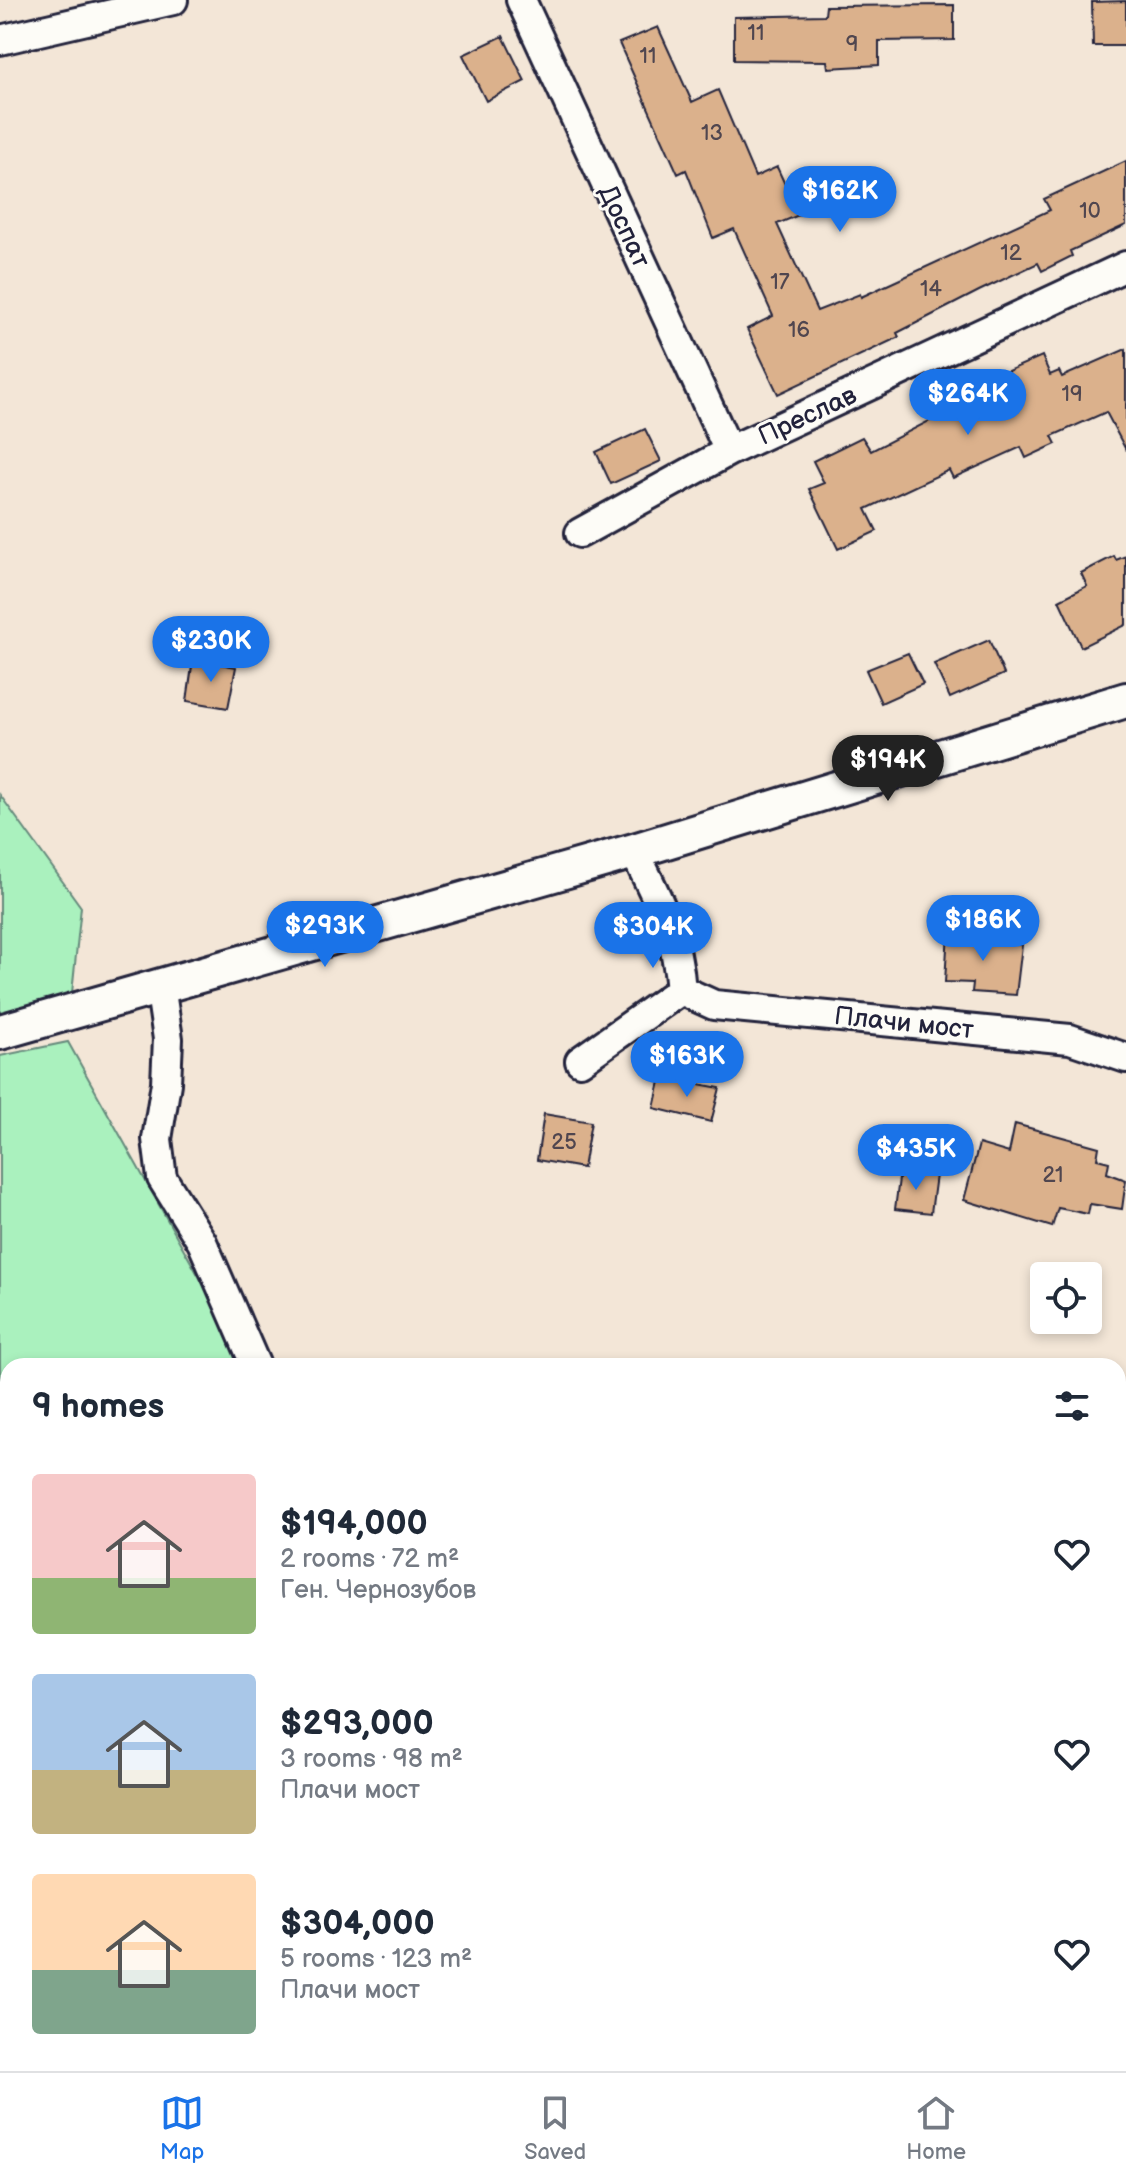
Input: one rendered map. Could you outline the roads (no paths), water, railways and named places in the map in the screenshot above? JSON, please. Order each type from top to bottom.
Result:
[{"type":"street","points":[[0,40],[173,0]]},
{"type":"street","name":"Доспат","points":[[521,0],[729,451]]},
{"type":"street","name":"Преслав","points":[[580,533],[729,451],[1126,266]]},
{"type":"street","points":[[0,1032],[634,851],[1126,700]]},
{"type":"street","points":[[580,1061],[681,990],[678,954],[668,919],[634,851]]},
{"type":"street","points":[[160,985],[168,1039],[166,1083],[157,1139],[162,1178],[202,1242],[253,1358]]},
{"type":"street","name":"Плачи мост","points":[[681,990],[714,1005],[1070,1039],[1126,1058]]}]
